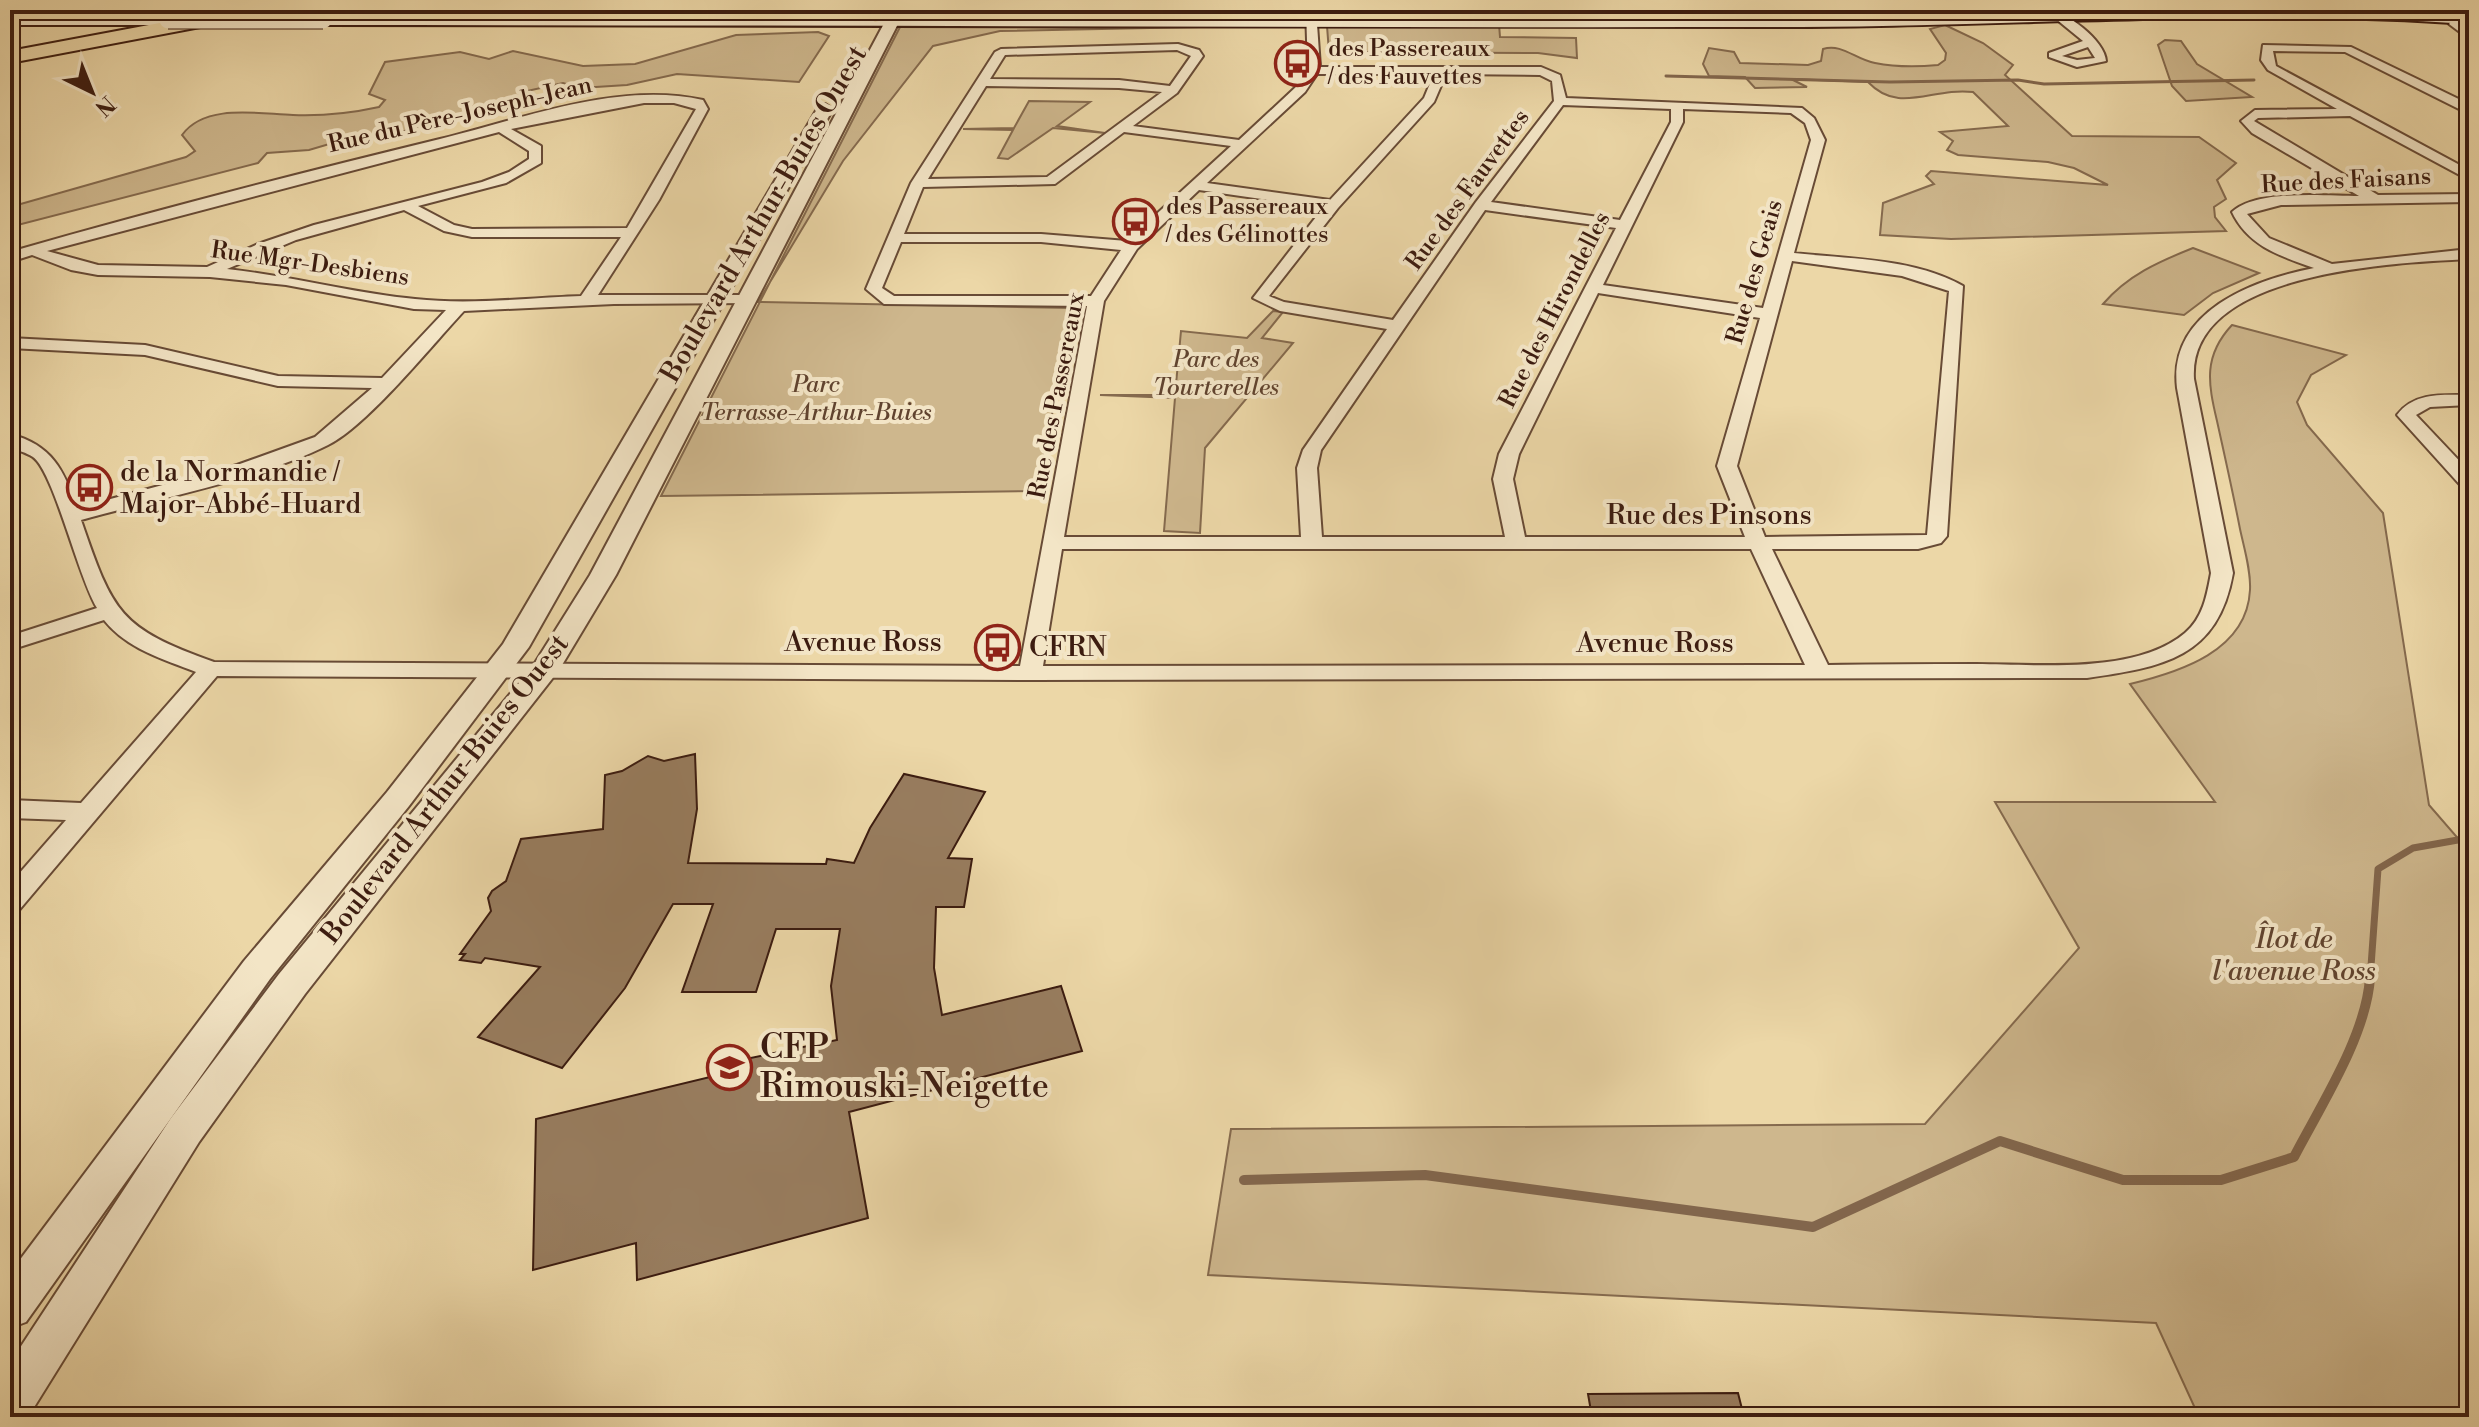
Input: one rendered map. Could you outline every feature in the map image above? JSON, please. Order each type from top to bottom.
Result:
[{"type":"highway","points":[[10,55],[259,10]]},
{"type":"main road","points":[[10,20],[886,15],[1391,19],[1646,16],[1823,21],[2053,12],[2459,18]]},
{"type":"street","points":[[2053,12],[2091,42]]},
{"type":"street","name":"Boulevard Arthur-Buies Ouest","points":[[10,1404],[185,1130],[292,984],[545,670],[603,575],[727,305],[841,83],[886,15]]},
{"type":"street","points":[[1312,16],[1314,70]]},
{"type":"street","points":[[2459,18],[2469,36]]},
{"type":"street","points":[[918,183],[1042,183],[1056,177],[1173,90],[1197,56],[1195,52],[1178,47],[1016,49],[1001,52],[918,183],[874,289],[890,301],[1096,301]]},
{"type":"street","points":[[2469,109],[2347,49],[2267,47],[2267,60],[2272,68],[2469,176]]},
{"type":"street","name":"Rue des Fauvettes","points":[[1312,541],[1307,468],[1312,450],[1481,205],[1560,101],[1561,84],[1557,78],[1541,71],[1314,70]]},
{"type":"street","name":"Rue des Passereaux","points":[[1030,673],[1096,301],[1131,246],[1282,109],[1314,70]]},
{"type":"street","points":[[1398,326],[1280,306],[1261,298],[1333,205],[1430,99],[1441,71]]},
{"type":"street","points":[[982,82],[1119,84],[1173,90]]},
{"type":"street","name":"Rue du Père-Joseph-Jean","points":[[10,257],[142,217],[601,106],[645,101],[699,103],[702,109],[632,232],[585,302]]},
{"type":"street","name":"Rue des Geais","points":[[1560,101],[1780,107],[1804,114],[1818,140],[1727,466],[1738,501],[1820,672]]},
{"type":"street","name":"Rue des Hirondelles","points":[[1516,542],[1503,479],[1509,454],[1677,122],[1677,105]]},
{"type":"street","points":[[2353,112],[2255,114],[2247,121],[2257,130],[2375,199]]},
{"type":"street","points":[[1121,128],[1243,144]]},
{"type":"street","points":[[210,272],[277,240],[491,182],[528,167],[536,160],[536,149],[502,129]]},
{"type":"street","points":[[1198,186],[1333,205]]},
{"type":"street","name":"Rue des Faisans","points":[[2328,268],[2264,242],[2243,225],[2239,212],[2254,205],[2281,201],[2469,198]]},
{"type":"street","points":[[406,205],[449,228],[472,233],[632,232]]},
{"type":"street","points":[[1481,205],[1625,225]]},
{"type":"street","points":[[897,238],[1041,238],[1131,246]]},
{"type":"street","name":"Rue Mgr-Desbiens","points":[[31,250],[76,267],[210,272],[286,280],[395,302],[459,306],[585,302],[596,308],[727,305]]},
{"type":"street","name":"Avenue Ross","points":[[211,669],[1030,673],[1820,672],[2087,671],[2136,664],[2162,656],[2197,636],[2211,619],[2220,598],[2222,573],[2184,361],[2198,332],[2229,305],[2273,283],[2328,268],[2374,260],[2469,254]]},
{"type":"street","name":"Rue des Pinsons","points":[[1053,543],[1758,544],[1918,543],[1934,539],[1940,532],[1957,289],[1951,283],[1926,275],[1785,256]]},
{"type":"street","points":[[1594,288],[1767,314]]},
{"type":"street","name":"Boulevard Arthur-Buies Ouest","points":[[10,1308],[257,970],[499,670],[727,305]]},
{"type":"street","points":[[71,516],[303,449],[337,431],[459,306]]},
{"type":"street","points":[[10,343],[145,350],[278,381],[387,383]]},
{"type":"street","points":[[2469,400],[2433,401],[2411,408],[2406,415],[2469,483]]},
{"type":"street","points":[[10,440],[41,454],[54,470],[107,612],[126,631],[152,647],[211,669],[10,902]]},
{"type":"street","points":[[10,643],[107,612]]},
{"type":"street","points":[[10,809],[88,812]]},
{"type":"green space","points":[[906,24],[1299,25],[1000,31],[933,46],[843,161],[770,282],[900,27]]},
{"type":"green space","points":[[1499,24],[1500,37],[1576,38],[1577,58],[1538,53],[1329,52],[1327,26]]},
{"type":"green space","points":[[1945,25],[1983,43],[2013,65],[2005,75],[2072,136],[2199,137],[2236,163],[2217,180],[2226,199],[2214,207],[2215,217],[2226,231],[1951,239],[1880,235],[1883,203],[1934,184],[1926,176],[1931,171],[2108,185],[2074,168],[2048,162],[1958,155],[1947,150],[1953,141],[1940,132],[2008,126],[1973,92],[1904,98],[1880,92],[1868,82],[1791,79],[1807,87],[1755,88],[1745,77],[1709,76],[1703,64],[1709,48],[1734,52],[1740,63],[1808,65],[1821,61],[1823,49],[1836,48],[1883,64],[1938,65],[1945,60],[1946,53],[1930,29]]},
{"type":"green space","points":[[818,32],[829,36],[799,82],[677,74],[627,85],[580,88],[563,83],[527,91],[528,100],[493,112],[376,137],[353,137],[309,150],[267,153],[258,163],[10,227],[10,207],[186,157],[195,151],[182,135],[204,118],[249,112],[325,114],[379,107],[385,100],[369,94],[385,62],[460,52],[489,59],[513,51],[583,66],[635,64],[736,35]]},
{"type":"green space","points":[[2165,40],[2181,41],[2197,64],[2252,97],[2186,101],[2172,86],[2158,45]]},
{"type":"green space","points":[[1029,101],[1090,102],[1057,126],[1105,133],[1053,128],[1008,159],[998,158],[1013,130],[963,129],[1014,128]]},
{"type":"green space","points":[[2193,248],[2259,273],[2213,293],[2184,315],[2103,304],[2133,277]]},
{"type":"green space","name":"Parc Terrasse-Arthur-Buies","points":[[760,302],[1073,308],[1037,491],[661,496]]},
{"type":"green space","name":"Parc des Tourterelles","points":[[1273,311],[1283,312],[1262,338],[1293,343],[1205,448],[1200,533],[1164,531],[1175,398],[1100,395],[1175,395],[1181,331],[1247,338]]},
{"type":"green space","name":"Îlot de l'avenue Ross","points":[[2232,325],[2346,355],[2311,375],[2297,402],[2307,425],[2383,513],[2429,805],[2469,851],[2469,1417],[2199,1417],[2156,1323],[1208,1275],[1231,1129],[1925,1124],[2079,948],[1995,802],[2215,802],[2130,684],[2169,673],[2208,655],[2237,629],[2246,611],[2250,590],[2248,567],[2210,382],[2216,348]]},
{"type":"building","name":"CFP Rimouski-Neigette","points":[[695,754],[697,809],[688,863],[826,864],[827,859],[854,863],[870,828],[904,774],[985,792],[948,858],[972,859],[964,907],[936,907],[934,968],[942,1015],[1061,986],[1082,1051],[849,1112],[868,1218],[637,1280],[636,1243],[533,1270],[536,1119],[731,1072],[731,1062],[837,1040],[831,986],[840,929],[776,929],[756,992],[682,992],[713,904],[673,904],[625,988],[562,1068],[478,1037],[540,967],[485,958],[481,963],[460,960],[465,954],[460,954],[491,911],[488,898],[506,881],[521,839],[603,829],[605,775],[622,771],[648,756],[664,761]]},
{"type":"building","points":[[1738,1393],[1744,1417],[1592,1417],[1588,1394]]},
{"type":"waterway","points":[[1666,76],[1890,82],[2018,80],[2044,84],[2254,80]]},
{"type":"waterway","points":[[2370,980],[2378,869],[2413,848],[2469,838]]},
{"type":"waterway","points":[[1244,1180],[1425,1175],[1813,1227],[2000,1141],[2123,1180],[2221,1180],[2294,1157],[2351,1046],[2367,1000],[2370,978]]},
{"type":"place","name":"des Passereaux / des Fauvettes","points":[[1297,63]]},
{"type":"place","name":"des Passereaux / des Gélinottes","points":[[1135,221]]},
{"type":"place","name":"de la Normandie / Major-Abbé-Huard","points":[[89,488]]},
{"type":"place","name":"CFRN","points":[[998,647]]},
{"type":"place","name":"CFP Rimouski-Neigette","points":[[729,1068]]}]
